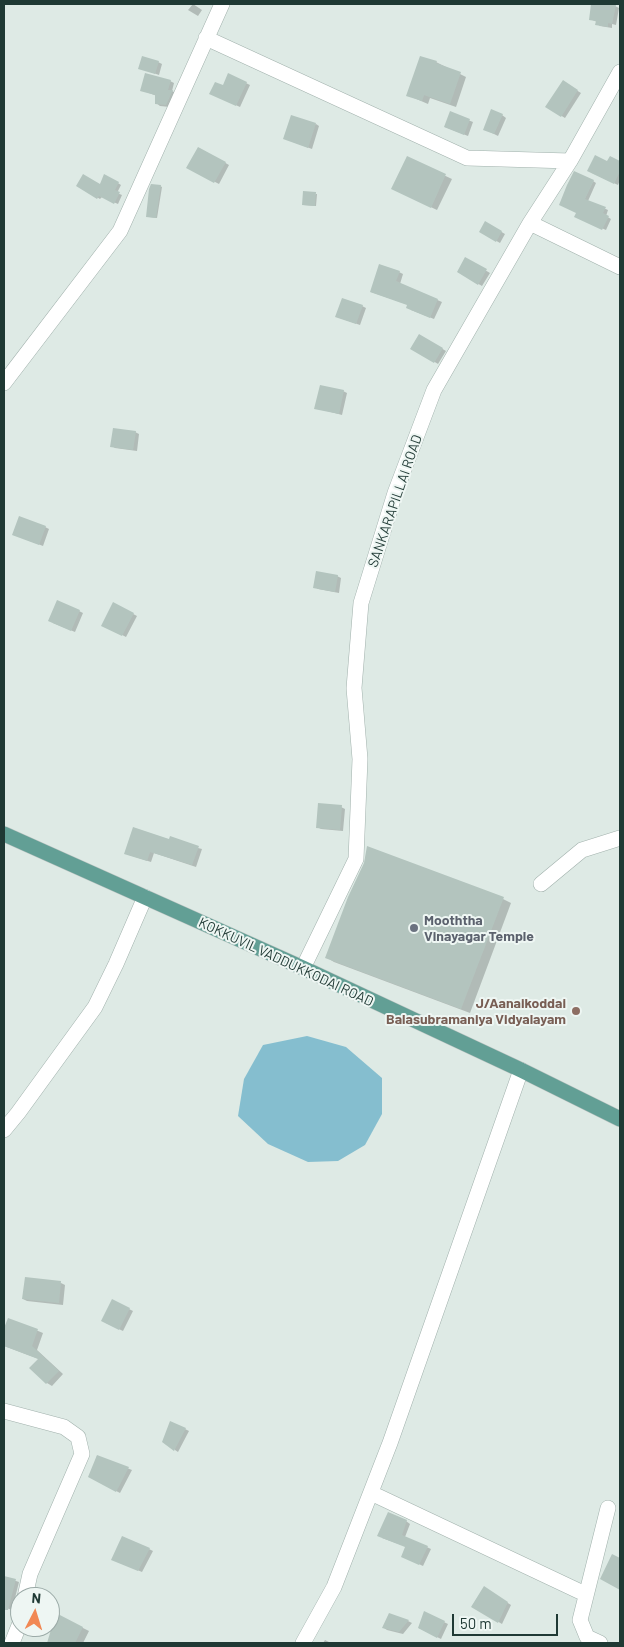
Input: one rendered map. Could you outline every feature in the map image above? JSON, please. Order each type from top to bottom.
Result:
[{"type":"main road","name":"KOKKUVIL VADDUKKODAI ROAD","points":[[4,834],[303,968],[521,1070],[620,1119]]},
{"type":"street","points":[[4,382],[120,231],[222,4]]},
{"type":"street","points":[[206,38],[467,158],[570,161]]},
{"type":"street","name":"SANKARAPILLAI ROAD","points":[[303,968],[356,859],[360,759],[354,688],[361,603],[395,493],[434,390],[530,223],[570,161],[620,72]]},
{"type":"street","points":[[530,223],[620,267]]},
{"type":"street","points":[[541,884],[582,850],[620,838]]},
{"type":"street","points":[[4,1130],[95,1006],[116,964],[145,897]]},
{"type":"street","points":[[303,1643],[334,1587],[390,1443],[521,1070]]},
{"type":"street","points":[[4,1410],[64,1427],[78,1437],[82,1454],[30,1574],[27,1587]]},
{"type":"street","points":[[371,1492],[585,1594]]},
{"type":"street","points":[[600,1643],[587,1637],[580,1620],[608,1508]]},
{"type":"water","points":[[307,1036],[346,1047],[382,1078],[382,1114],[365,1145],[338,1161],[308,1162],[268,1144],[238,1116],[244,1079],[263,1045]]},
{"type":"building","points":[[591,4],[616,5],[612,24],[608,23],[608,27],[595,25],[596,21],[589,20]]},
{"type":"building","points":[[142,56],[159,61],[155,74],[138,69]]},
{"type":"building","points":[[420,56],[437,61],[436,63],[461,72],[450,104],[424,95],[422,101],[406,96]]},
{"type":"building","points":[[145,73],[171,80],[168,90],[173,90],[166,105],[155,104],[155,95],[140,91]]},
{"type":"building","points":[[228,73],[247,82],[236,106],[209,94],[215,82],[223,85]]},
{"type":"building","points":[[563,80],[578,90],[561,117],[545,107]]},
{"type":"building","points":[[491,109],[503,114],[494,134],[483,130]]},
{"type":"building","points":[[450,111],[470,119],[464,135],[444,127]]},
{"type":"building","points":[[291,115],[316,123],[308,148],[283,139]]},
{"type":"building","points":[[198,147],[226,162],[214,183],[186,168]]},
{"type":"building","points":[[595,155],[607,161],[610,156],[620,161],[620,171],[614,184],[587,171]]},
{"type":"building","points":[[407,156],[446,174],[431,208],[391,189]]},
{"type":"building","points":[[574,171],[594,180],[585,199],[606,207],[603,213],[609,216],[602,230],[574,217],[576,213],[559,205]]},
{"type":"building","points":[[83,174],[100,184],[104,174],[119,182],[115,190],[120,192],[114,204],[99,196],[97,199],[76,186]]},
{"type":"building","points":[[151,184],[161,185],[156,218],[146,217]]},
{"type":"building","points":[[303,191],[316,192],[315,206],[302,205]]},
{"type":"building","points":[[485,221],[502,231],[496,242],[479,232]]},
{"type":"building","points":[[465,257],[487,269],[478,285],[457,272]]},
{"type":"building","points":[[379,264],[400,271],[396,281],[438,299],[430,318],[406,308],[407,305],[370,292]]},
{"type":"building","points":[[342,298],[363,305],[356,324],[335,317]]},
{"type":"building","points":[[419,334],[443,348],[434,363],[410,349]]},
{"type":"building","points":[[320,385],[344,390],[339,414],[314,409]]},
{"type":"building","points":[[113,428],[136,431],[133,450],[110,447]]},
{"type":"building","points":[[19,516],[46,526],[39,545],[12,535]]},
{"type":"building","points":[[316,571],[338,575],[335,592],[313,588]]},
{"type":"building","points":[[57,600],[80,610],[71,631],[48,621]]},
{"type":"building","points":[[113,602],[134,613],[122,636],[101,626]]},
{"type":"building","points":[[318,803],[342,805],[340,830],[316,828]]},
{"type":"building","points":[[133,827],[169,839],[170,836],[199,846],[192,865],[150,852],[147,861],[124,854]]},
{"type":"building","name":"Mooththa Vinayagar Temple","points":[[367,846],[504,897],[461,1009],[325,958],[348,897],[364,863]]},
{"type":"building","points":[[25,1277],[61,1281],[59,1303],[22,1299]]},
{"type":"building","points":[[112,1299],[130,1308],[119,1330],[101,1321]]},
{"type":"building","points":[[8,1318],[38,1329],[32,1346],[59,1371],[46,1384],[29,1368],[38,1359],[4,1346],[4,1328]]},
{"type":"building","points":[[170,1421],[186,1428],[174,1451],[162,1442]]},
{"type":"building","points":[[97,1455],[129,1467],[116,1492],[88,1477]]},
{"type":"building","points":[[388,1512],[407,1520],[402,1535],[428,1546],[419,1565],[401,1557],[405,1547],[377,1536]]},
{"type":"building","points":[[122,1536],[150,1548],[138,1571],[111,1560]]},
{"type":"building","points":[[612,1554],[620,1558],[620,1590],[600,1579]]},
{"type":"building","points":[[4,1576],[16,1579],[14,1587],[10,1587],[8,1610],[4,1610]]},
{"type":"building","points":[[484,1586],[508,1602],[498,1623],[471,1607]]},
{"type":"building","points":[[424,1611],[445,1621],[437,1638],[418,1628]]},
{"type":"building","points":[[389,1613],[409,1620],[399,1632],[382,1628]]},
{"type":"building","points":[[60,1615],[83,1627],[75,1643],[47,1643],[49,1637],[60,1637]]},
{"type":"place","name":"Mooththa Vinayagar Temple","points":[[414,928]]},
{"type":"place","name":"J/Aanaikoddai Balasubramaniya Vidyalayam","points":[[576,1011]]}]
